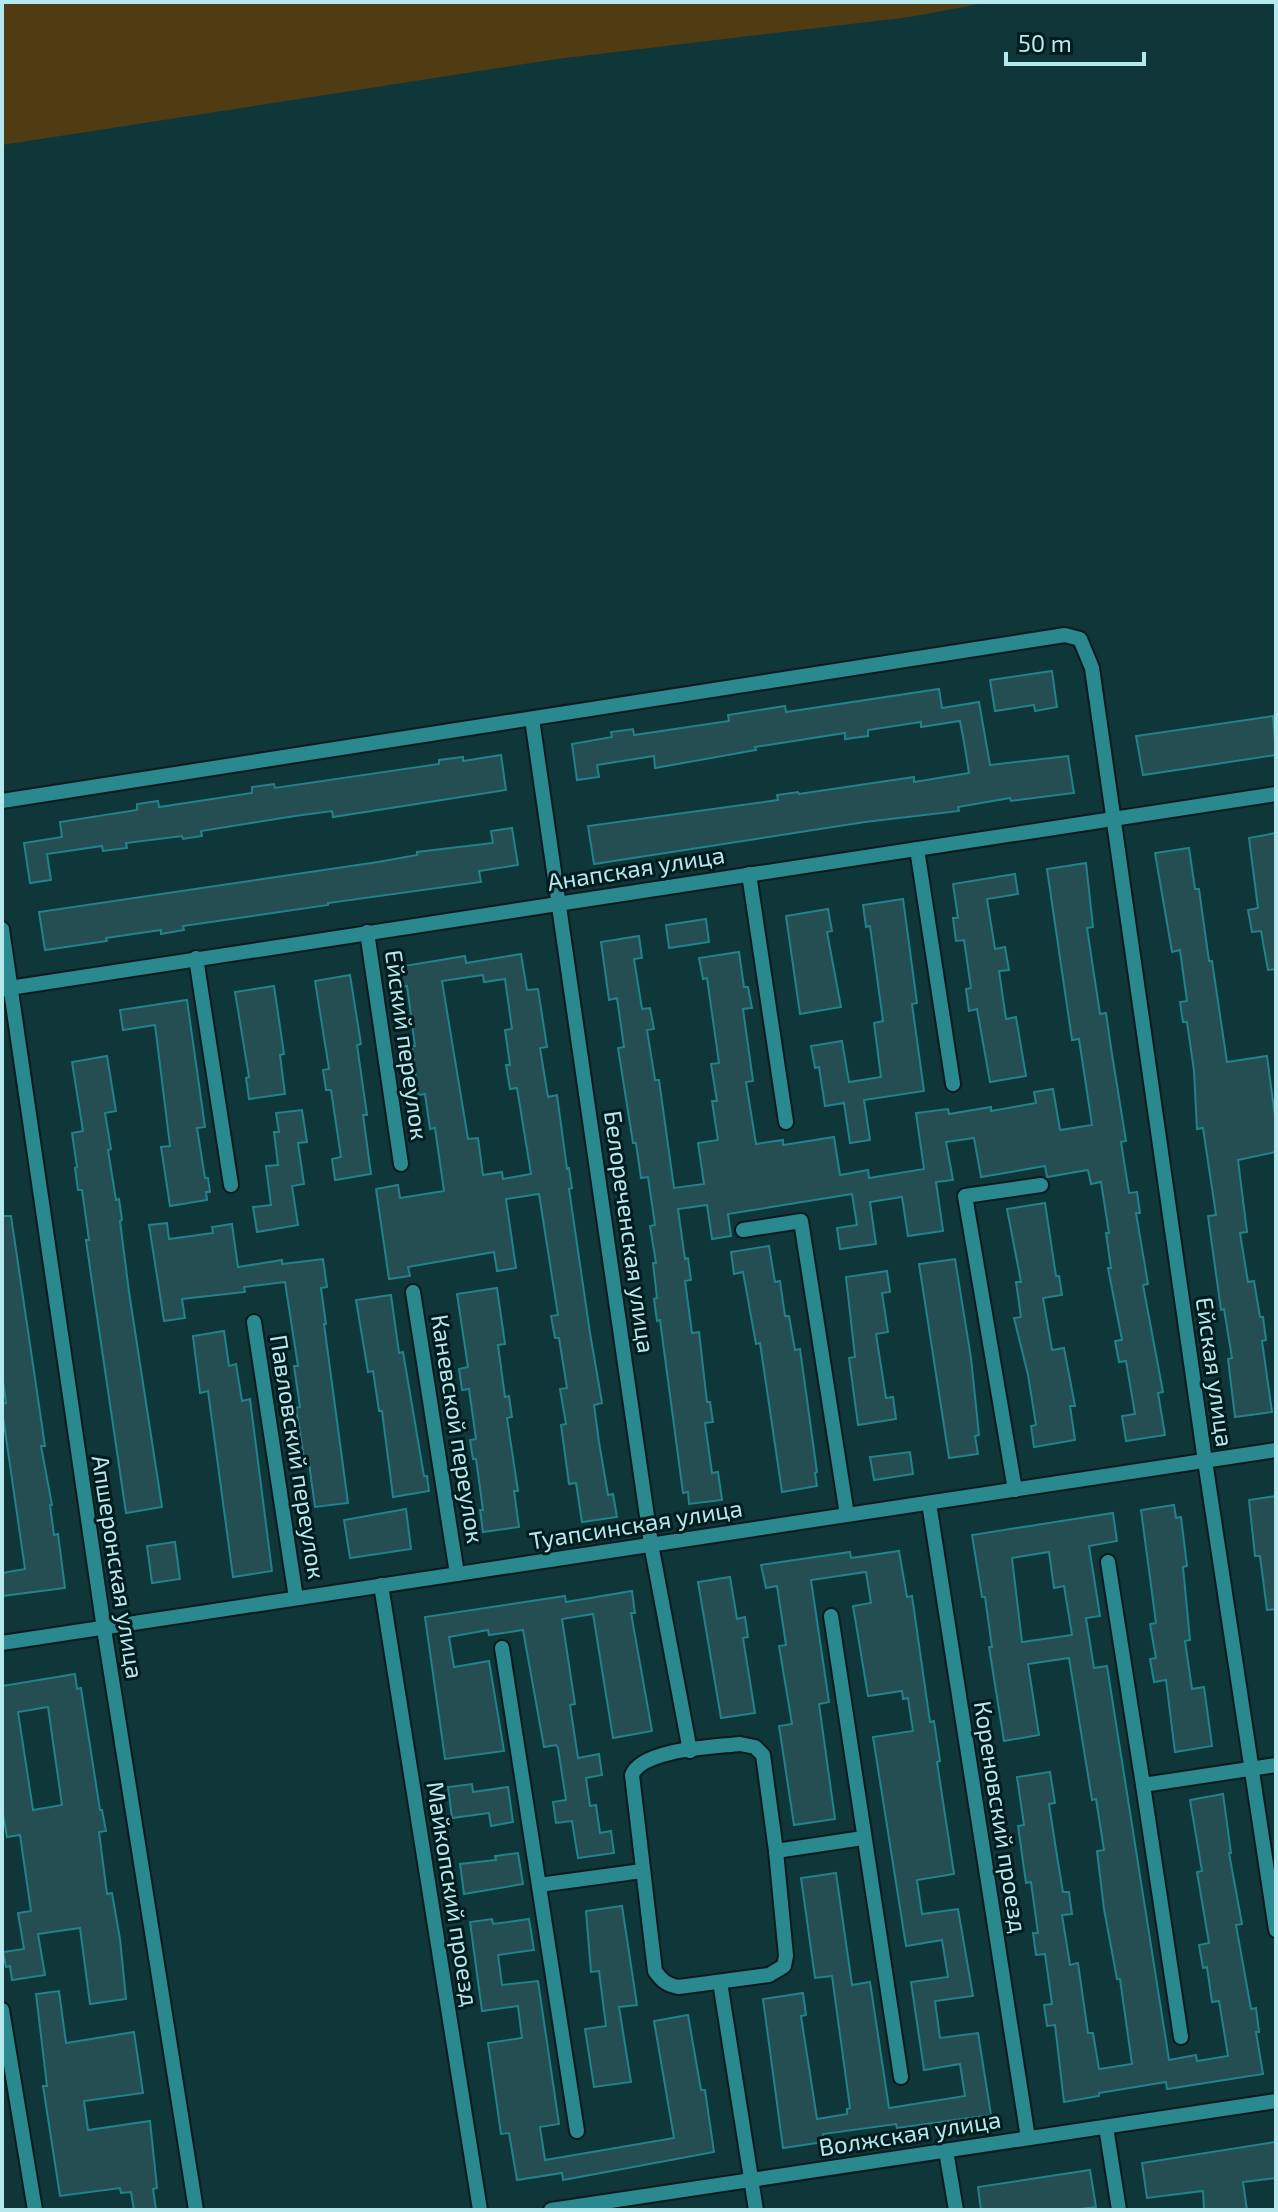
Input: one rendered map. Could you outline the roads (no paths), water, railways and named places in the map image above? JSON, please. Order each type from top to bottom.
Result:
[{"type":"street","name":"Ейская улица","points":[[532,719],[1065,635],[1080,639],[1092,668],[1205,1461],[1276,1930]]},
{"type":"street","points":[[2,801],[532,719]]},
{"type":"street","name":"Белореченская улица","points":[[532,719],[651,1544],[690,1751]]},
{"type":"street","name":"Анапская улица","points":[[6,988],[1276,794]]},
{"type":"street","points":[[917,849],[953,1084]]},
{"type":"street","points":[[749,874],[786,1122]]},
{"type":"street","name":"Апшеронская улица","points":[[2,929],[6,988],[196,2210]]},
{"type":"street","name":"Ейский переулок","points":[[367,932],[401,1164]]},
{"type":"street","points":[[196,958],[231,1185]]},
{"type":"street","points":[[1015,1490],[965,1196],[1041,1185]]},
{"type":"street","points":[[743,1230],[801,1221],[847,1515]]},
{"type":"street","name":"Каневской переулок","points":[[413,1292],[457,1574]]},
{"type":"street","name":"Павловский переулок","points":[[254,1322],[296,1598]]},
{"type":"street","name":"Туапсинская улица","points":[[2,1643],[1276,1450]]},
{"type":"street","name":"Кореновский проезд","points":[[929,1503],[1028,2138]]},
{"type":"street","points":[[1108,1562],[1181,2037]]},
{"type":"street","name":"Майкопский проезд","points":[[381,1585],[480,2210]]},
{"type":"street","points":[[831,1616],[901,2077]]},
{"type":"street","points":[[502,1648],[577,2131]]},
{"type":"street","points":[[740,1744],[755,1747],[763,1755],[786,1956],[784,1966],[769,1975],[679,1987],[662,1981],[655,1971],[632,1775],[634,1769],[647,1759],[690,1751],[740,1744]]},
{"type":"street","points":[[1143,1785],[1276,1765]]},
{"type":"street","points":[[776,1851],[863,1838]]},
{"type":"street","points":[[539,1885],[642,1871]]},
{"type":"street","points":[[720,1982],[756,2210]]},
{"type":"street","points":[[2,2010],[35,2210]]},
{"type":"street","name":"Волжская улица","points":[[558,2209],[1276,2101]]},
{"type":"street","points":[[1106,2127],[1119,2210]]},
{"type":"street","points":[[946,2151],[956,2210]]}]
